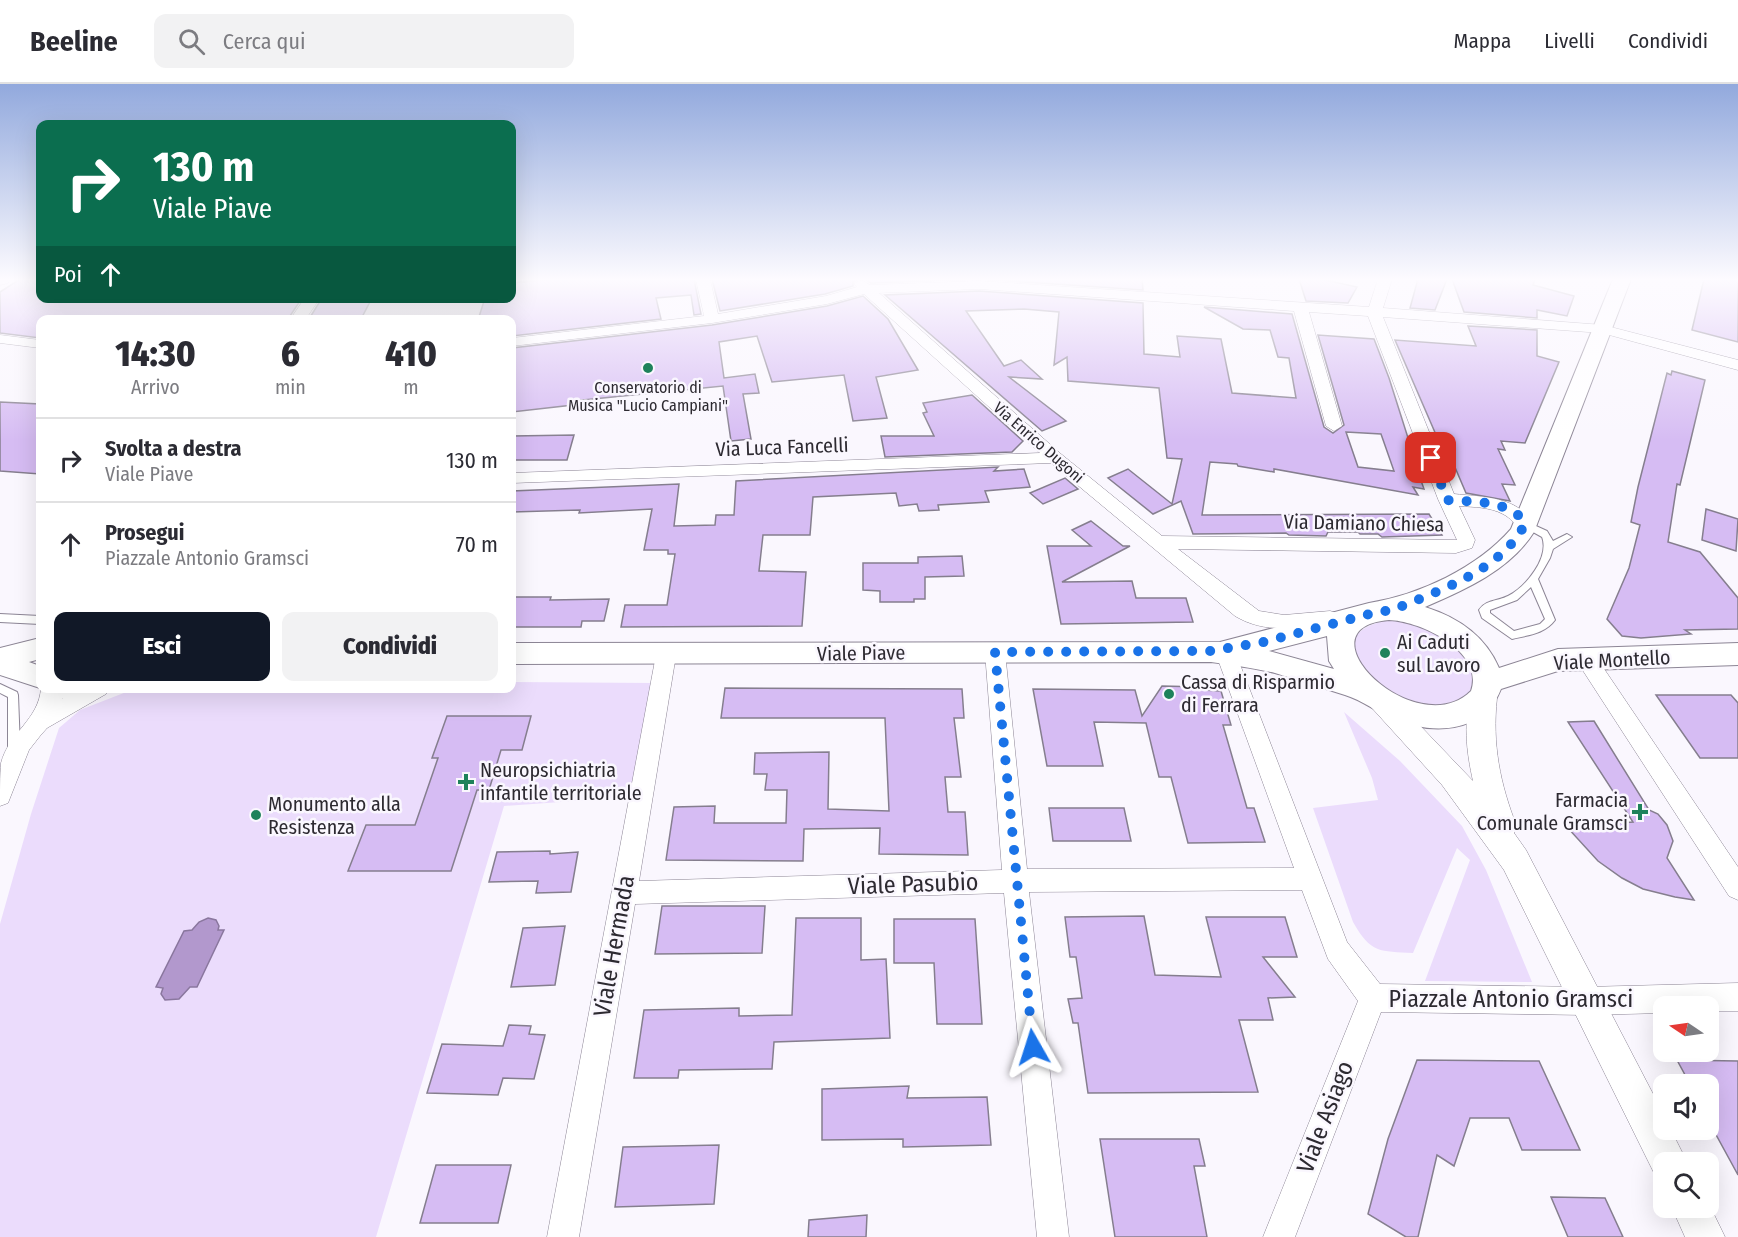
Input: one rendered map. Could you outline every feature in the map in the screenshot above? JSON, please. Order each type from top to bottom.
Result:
[{"type":"main road","points":[[1218,652],[1360,616],[1390,611],[1443,589],[1491,562],[1519,536],[1525,524],[1601,333]]},
{"type":"main road","points":[[1218,652],[1273,662],[1372,693],[1401,709],[1432,716],[1458,715],[1478,706],[1487,690],[1484,663],[1474,648],[1460,636],[1428,618],[1390,611]]},
{"type":"main road","points":[[1360,616],[1344,627],[1340,639],[1340,653],[1348,670],[1372,693]]},
{"type":"main road","points":[[0,658],[36,650]]},
{"type":"main road","name":"Viale Piave","points":[[516,654],[1218,652]]},
{"type":"main road","name":"Viale Montello","points":[[1487,690],[1558,660],[1585,657],[1738,654]]},
{"type":"main road","points":[[0,664],[36,676]]},
{"type":"street","points":[[516,342],[592,333]]},
{"type":"street","name":"Via Enrico Dugoni","points":[[918,333],[1055,458],[1215,591],[1252,618],[1264,621],[1360,616]]},
{"type":"street","points":[[1307,333],[1334,426]]},
{"type":"street","name":"Via Damiano Chiesa","points":[[1156,542],[1462,546],[1466,540],[1447,500],[1382,333]]},
{"type":"street","points":[[1617,333],[1738,365]]},
{"type":"street","points":[[0,339],[36,344]]},
{"type":"street","name":"Via Luca Fancelli","points":[[516,478],[1055,458]]},
{"type":"street","points":[[1447,500],[1508,509],[1520,515],[1525,524]]},
{"type":"street","points":[[995,652],[1015,881],[1053,1237]]},
{"type":"street","name":"Piazzale Antonio Gramsci","points":[[1218,652],[1337,950],[1373,998],[1586,1001],[1738,997]]},
{"type":"street","name":"Viale Hermada","points":[[563,1237],[666,655]]},
{"type":"street","points":[[1585,657],[1736,883]]},
{"type":"street","points":[[1487,690],[1480,722],[1485,778],[1515,860],[1663,1152]]},
{"type":"street","points":[[0,796],[10,765],[23,741],[52,705],[52,693]]},
{"type":"street","points":[[39,722],[90,693]]},
{"type":"street","points":[[1372,693],[1457,780],[1515,860]]},
{"type":"street","name":"Viale Pasubio","points":[[624,893],[1015,881],[1310,879]]},
{"type":"street","name":"Viale Asiago","points":[[1278,1237],[1373,998]]},
{"type":"street","points":[[1696,1218],[1706,1237]]},
{"type":"lane","points":[[1525,524],[1545,535],[1550,547]]},
{"type":"lane","points":[[1533,579],[1550,620],[1543,627],[1518,634],[1505,632],[1486,615],[1484,610],[1486,607],[1518,594],[1533,579],[1550,547],[1567,537]]},
{"type":"lane","points":[[0,618],[36,620]]},
{"type":"lane","points":[[0,682],[11,685],[13,695],[15,742],[10,765]]},
{"type":"lane","points":[[0,688],[13,695]]},
{"type":"shaded area","points":[[1385,621],[1404,621],[1423,626],[1455,645],[1467,658],[1473,672],[1474,685],[1467,696],[1440,707],[1398,700],[1363,675],[1351,645],[1364,628]]},
{"type":"shaded area","points":[[516,682],[653,683],[631,797],[504,806],[376,1237],[0,1237],[0,924],[31,814],[59,728],[80,710],[124,693],[516,693]]},
{"type":"shaded area","points":[[1344,712],[1400,761],[1462,826],[1486,870],[1532,982],[1425,981],[1470,860],[1457,848],[1413,953],[1377,949],[1359,932],[1353,922],[1313,808],[1378,800],[1372,778]]},
{"type":"shaded area","points":[[208,918],[216,920],[218,930],[224,930],[197,987],[190,987],[179,999],[165,1000],[161,994],[163,988],[156,987],[184,931],[192,930],[199,922]]},
{"type":"building","points":[[0,333],[36,333],[36,338]]},
{"type":"building","points":[[516,333],[540,333],[516,336]]},
{"type":"building","points":[[644,333],[896,333],[918,370],[876,377],[887,418],[853,421],[844,375],[772,382],[757,336],[719,342],[724,378],[755,374],[759,393],[743,394],[751,439],[731,441],[723,386],[573,401],[573,405],[516,412],[516,348]]},
{"type":"building","points":[[929,333],[981,333],[1004,366],[1021,360],[1042,379],[1009,377],[1066,421],[1042,431]]},
{"type":"building","points":[[1057,333],[1144,333],[1144,354],[1180,357],[1177,336],[1221,339],[1232,393],[1296,398],[1289,358],[1278,357],[1271,333],[1297,333],[1324,427],[1333,433],[1344,425],[1318,335],[1374,339],[1389,378],[1424,489],[1413,487],[1418,495],[1274,469],[1274,472],[1237,464],[1210,462],[1202,515],[1429,514],[1442,535],[1382,537],[1378,534],[1358,532],[1328,532],[1326,536],[1286,533],[1193,534],[1181,501],[1153,514],[1108,478],[1128,469],[1172,504],[1182,459],[1167,458],[1159,388],[1068,381],[1067,357],[1054,365]],"holes":[[[1346,432],[1381,434],[1394,471],[1358,467]]]},
{"type":"building","points":[[1471,333],[1537,333],[1537,356],[1559,362],[1525,443],[1501,441],[1505,450],[1498,449],[1515,485],[1502,484],[1510,501],[1466,493],[1445,444],[1440,444],[1395,340],[1476,346]]},
{"type":"building","points":[[1703,333],[1738,333],[1738,342]]},
{"type":"building","points":[[1672,371],[1705,380],[1680,485],[1677,484],[1668,542],[1700,552],[1738,598],[1738,629],[1685,630],[1691,634],[1641,638],[1622,636],[1607,619],[1629,568],[1640,525],[1631,522],[1638,487],[1667,373],[1671,375]]},
{"type":"building","points":[[972,395],[1023,441],[1012,452],[885,457],[881,436],[934,436],[923,413],[927,412],[923,403]]},
{"type":"building","points":[[0,402],[36,404],[36,474],[0,471]]},
{"type":"building","points":[[574,435],[567,460],[516,460],[516,436]]},
{"type":"building","points":[[998,467],[994,471],[1024,469],[1030,487],[985,491],[989,502],[938,505],[939,510],[919,511],[917,504],[899,506],[896,493],[813,497],[810,535],[763,535],[759,571],[806,572],[802,626],[621,627],[625,605],[667,605],[675,554],[668,554],[668,550],[644,550],[652,509],[579,513],[580,510],[516,512],[516,491],[679,484],[674,526],[715,525],[716,515],[734,515],[736,481]]},
{"type":"building","points":[[1065,478],[1078,489],[1043,504],[1030,493]]},
{"type":"building","points":[[1706,509],[1738,519],[1736,551],[1702,540]]},
{"type":"building","points":[[1091,521],[1123,546],[1130,546],[1062,582],[1132,581],[1136,598],[1186,598],[1193,622],[1061,624],[1047,546],[1091,546],[1072,530]]},
{"type":"building","points":[[962,556],[964,576],[925,577],[925,599],[914,599],[914,602],[880,602],[880,591],[863,590],[863,563],[918,563],[918,557]]},
{"type":"building","points":[[516,597],[551,597],[550,600],[609,599],[604,621],[582,621],[581,627],[516,627]]},
{"type":"building","points":[[1162,686],[1202,687],[1203,690],[1221,691],[1231,725],[1223,725],[1247,808],[1254,808],[1265,842],[1188,843],[1171,777],[1159,777],[1146,723],[1094,722],[1103,766],[1047,766],[1033,689],[1135,690],[1142,716]]},
{"type":"building","points":[[725,688],[962,689],[964,718],[954,718],[961,777],[945,777],[948,812],[965,812],[968,855],[879,854],[880,828],[804,829],[803,861],[666,860],[674,807],[715,806],[714,823],[786,823],[787,790],[765,790],[767,774],[754,774],[755,753],[829,752],[828,809],[889,811],[885,718],[721,718]]},
{"type":"building","points":[[1656,695],[1731,695],[1738,703],[1738,758],[1700,758]]},
{"type":"building","points":[[447,716],[531,716],[522,750],[501,750],[489,790],[477,790],[451,871],[348,871],[366,825],[415,825],[438,758],[432,758]]},
{"type":"building","name":"Farmacia Comunale Gramsci","points":[[1594,721],[1649,810],[1658,814],[1667,825],[1673,841],[1667,858],[1694,900],[1643,889],[1622,878],[1598,861],[1566,826],[1633,822],[1568,722]]},
{"type":"building","points":[[1049,808],[1124,808],[1131,841],[1053,841]]},
{"type":"building","points":[[550,851],[550,854],[578,852],[571,892],[536,893],[538,881],[489,882],[497,852]]},
{"type":"building","points":[[662,906],[765,906],[762,953],[655,954]]},
{"type":"building","points":[[1144,916],[1155,975],[1221,977],[1206,917],[1285,917],[1297,957],[1263,957],[1295,997],[1268,998],[1273,1020],[1239,1020],[1258,1092],[1088,1093],[1078,1023],[1073,1023],[1068,999],[1082,998],[1076,957],[1070,957],[1065,917]]},
{"type":"building","points":[[796,918],[861,918],[861,960],[886,959],[890,1038],[774,1042],[772,1069],[679,1070],[678,1078],[634,1078],[644,1010],[739,1008],[739,1016],[792,1015]]},
{"type":"building","points":[[894,919],[975,919],[982,1024],[937,1024],[934,963],[894,963]]},
{"type":"building","points":[[565,926],[555,985],[511,987],[523,928]]},
{"type":"building","points":[[509,1025],[531,1026],[529,1034],[545,1035],[534,1079],[503,1078],[498,1095],[427,1093],[442,1044],[503,1046]]},
{"type":"building","points":[[1417,1060],[1539,1061],[1580,1150],[1522,1150],[1509,1118],[1470,1118],[1454,1166],[1437,1155],[1418,1237],[1406,1237],[1368,1214],[1388,1139]]},
{"type":"building","points":[[1738,1061],[1738,1175],[1719,1140],[1719,1074],[1685,1074],[1678,1062]]},
{"type":"building","points":[[909,1086],[907,1098],[987,1097],[991,1145],[903,1147],[903,1139],[822,1140],[822,1089]]},
{"type":"building","points":[[1100,1139],[1199,1139],[1205,1166],[1194,1166],[1207,1237],[1115,1237]]},
{"type":"building","points":[[719,1145],[714,1204],[615,1207],[623,1147]]},
{"type":"building","points":[[436,1165],[511,1165],[498,1223],[420,1223]]},
{"type":"building","points":[[1551,1197],[1605,1198],[1623,1237],[1568,1237]]},
{"type":"building","points":[[867,1215],[866,1237],[808,1237],[809,1220]]},
{"type":"place","name":"Conservatorio di Musica \"Lucio Campiani\"","points":[[648,368]]},
{"type":"place","name":"Ai Caduti sul Lavoro","points":[[1385,653]]},
{"type":"place","name":"Cassa di Risparmio di Ferrara","points":[[1169,694]]},
{"type":"place","name":"Neuropsichiatria infantile territoriale","points":[[466,782]]},
{"type":"place","name":"Farmacia Comunale Gramsci","points":[[1640,812]]},
{"type":"place","name":"Monumento alla Resistenza","points":[[256,815]]},
{"type":"route","points":[[1033,1047],[1015,881],[995,652],[1211,651],[1264,642],[1360,616],[1390,611],[1443,589],[1491,562],[1519,536],[1525,524],[1520,515],[1508,509],[1447,500],[1431,458]]}]
